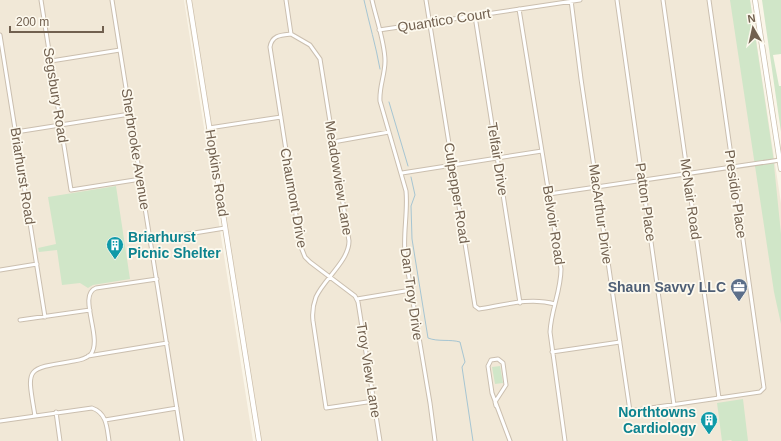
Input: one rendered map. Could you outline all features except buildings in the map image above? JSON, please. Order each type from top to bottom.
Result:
[{"type":"street","name":"Segsbury Road","points":[[41,0],[71,190],[141,178]]},
{"type":"street","name":"Sherbrooke Avenue","points":[[112,0],[182,441]]},
{"type":"street","name":"Hopkins Road","points":[[189,0],[259,441]]},
{"type":"street","points":[[286,0],[291,34]]},
{"type":"street","name":"Dan Troy Drive","points":[[372,0],[385,62],[380,96],[389,132],[402,173],[407,200],[404,246],[435,441]]},
{"type":"street","name":"Culpepper Road","points":[[426,0],[475,306],[479,309],[536,301],[555,304]]},
{"type":"street","name":"Quantico Court","points":[[379,30],[580,0]]},
{"type":"street","name":"Patton Place","points":[[617,0],[674,405]]},
{"type":"street","name":"McNair Road","points":[[662,0],[719,398]]},
{"type":"street","name":"Presidio Place","points":[[708,0],[764,388]]},
{"type":"street","points":[[755,0],[781,169]]},
{"type":"street","name":"MacArthur Drive","points":[[571,1],[630,411],[760,392],[764,388]]},
{"type":"street","name":"Belvoir Road","points":[[519,9],[561,269],[560,284],[550,324],[552,352],[565,441]]},
{"type":"street","name":"Telfair Drive","points":[[474,16],[520,303]]},
{"type":"street","name":"Chaumont Drive","points":[[291,34],[279,35],[272,41],[270,47],[301,247],[307,260],[357,298]]},
{"type":"street","name":"Meadowview Lane","points":[[291,34],[310,45],[320,59],[349,245],[347,252],[316,296],[312,316],[326,408],[374,401]]},
{"type":"street","name":"Briarhurst Road","points":[[0,35],[45,316]]},
{"type":"street","points":[[51,61],[120,50]]},
{"type":"street","points":[[16,132],[130,114]]},
{"type":"street","points":[[209,128],[281,117]]},
{"type":"street","points":[[333,142],[389,132]]},
{"type":"street","points":[[402,173],[542,152]]},
{"type":"street","points":[[549,194],[780,160]]},
{"type":"street","points":[[151,240],[225,228]]},
{"type":"street","points":[[0,270],[37,264]]},
{"type":"street","points":[[88,356],[93,350],[94,342],[88,295],[93,289],[157,279]]},
{"type":"street","points":[[357,298],[411,290]]},
{"type":"street","name":"Troy View Lane","points":[[357,298],[380,441]]},
{"type":"street","points":[[20,320],[90,310]]},
{"type":"street","points":[[552,352],[620,342]]},
{"type":"street","points":[[35,416],[30,382],[33,372],[43,366],[82,359],[88,356],[167,344]]},
{"type":"street","points":[[496,406],[495,402],[506,385],[503,363],[498,359],[491,360],[488,366],[492,393],[496,406],[510,441]]},
{"type":"street","points":[[0,421],[92,408],[98,411],[105,420],[109,441]]},
{"type":"street","points":[[105,420],[177,408]]},
{"type":"street","points":[[56,412],[60,441]]},
{"type":"shaded area","points":[[0,0],[184,0],[253,441],[0,441]]},
{"type":"shaded area","points":[[185,0],[750,0],[781,203],[781,441],[258,441]]},
{"type":"green space","points":[[730,0],[750,0],[773,155],[781,234],[781,324],[774,292]]},
{"type":"green space","points":[[762,0],[781,0],[781,54],[773,55],[779,86],[781,86],[781,132]]},
{"type":"green space","points":[[116,186],[130,279],[93,285],[88,288],[80,283],[62,285],[57,250],[39,252],[38,248],[56,244],[48,197]]},
{"type":"green space","points":[[500,366],[503,383],[495,384],[492,367]]},
{"type":"green space","points":[[743,399],[748,441],[722,441],[717,403]]},
{"type":"waterway","points":[[364,0],[380,69]]},
{"type":"waterway","points":[[389,102],[408,166]]},
{"type":"waterway","points":[[411,177],[415,195],[411,206],[412,239],[428,338],[460,342],[465,362],[462,367],[473,441]]},
{"type":"place","name":"Briarhurst Picnic Shelter","points":[[115,260]]},
{"type":"place","name":"Shaun Savvy LLC","points":[[739,302]]},
{"type":"place","name":"Northtowns Cardiology","points":[[709,435]]}]
